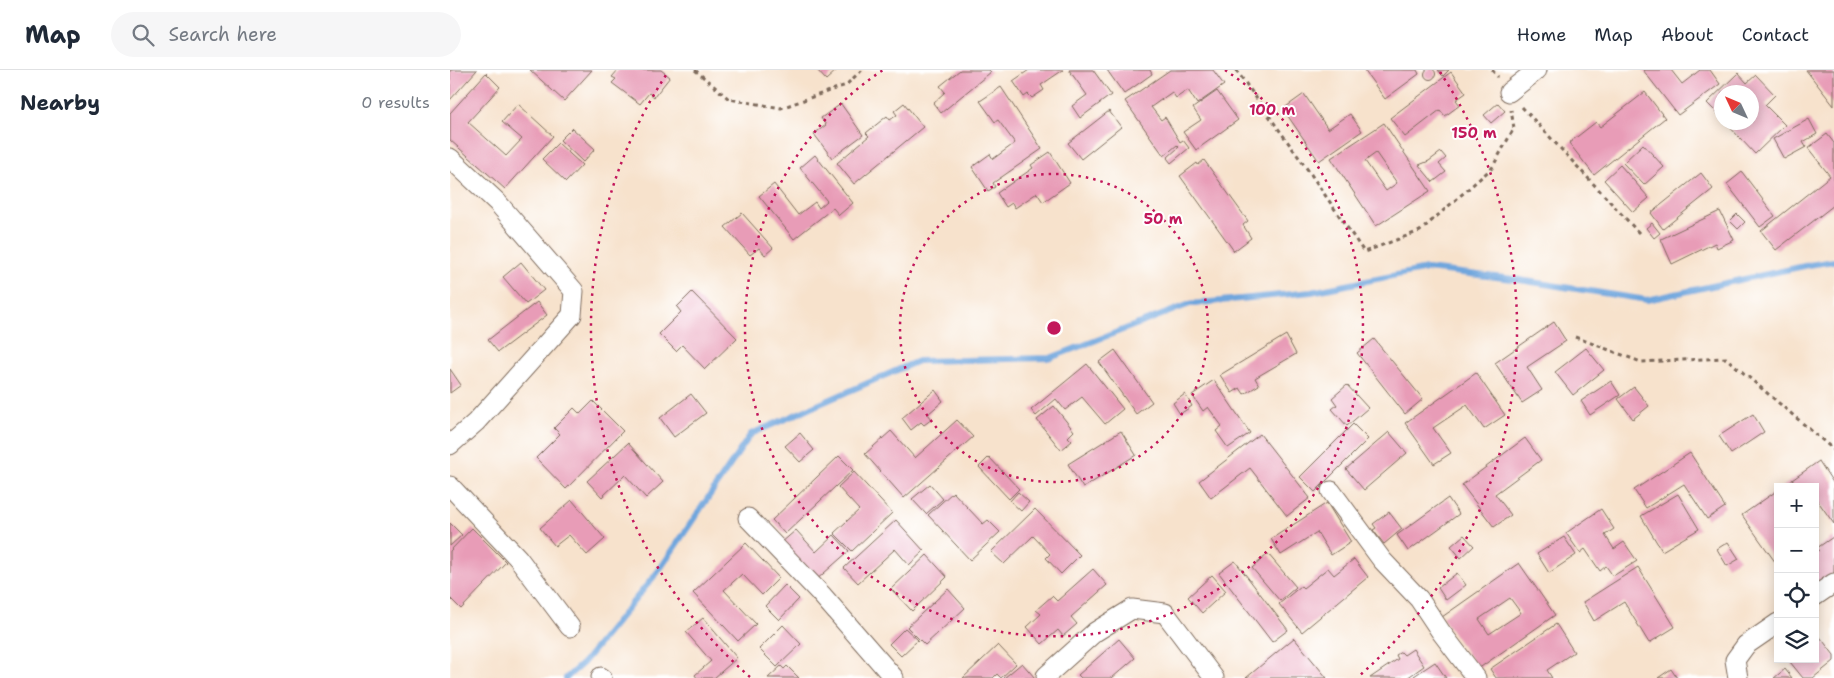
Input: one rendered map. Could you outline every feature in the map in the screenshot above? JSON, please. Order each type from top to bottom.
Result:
[{"type":"street","points":[[1509,92],[1538,70]]},
{"type":"street","points":[[450,158],[497,202],[574,291],[572,315],[476,422],[450,445]]},
{"type":"street","points":[[450,486],[518,558],[570,626]]},
{"type":"street","points":[[1331,491],[1382,560],[1419,599],[1476,678]]},
{"type":"street","points":[[748,518],[821,594],[894,678]]},
{"type":"street","points":[[1819,593],[1834,583]]},
{"type":"street","points":[[1046,676],[1095,632],[1132,609],[1165,612],[1214,678]]},
{"type":"street","points":[[1738,678],[1735,660],[1746,645],[1774,626]]},
{"type":"path","points":[[695,70],[729,99],[780,108],[846,85],[862,70]]},
{"type":"path","points":[[1236,70],[1364,252],[1420,231],[1492,168],[1514,128],[1509,92]]},
{"type":"path","points":[[1492,70],[1509,92],[1639,232]]},
{"type":"path","points":[[1575,337],[1642,362],[1726,358],[1834,450]]},
{"type":"building","points":[[1430,68],[1436,74],[1430,80],[1424,74]]},
{"type":"building","points":[[450,70],[477,70],[450,100]]},
{"type":"building","points":[[530,70],[592,70],[564,101]]},
{"type":"building","points":[[618,70],[661,70],[670,77],[654,97],[649,93],[640,104],[612,83],[616,79],[612,77]]},
{"type":"building","points":[[817,70],[837,70],[826,80]]},
{"type":"building","points":[[960,70],[989,70],[991,72],[941,113],[933,103],[945,92],[940,86]]},
{"type":"building","points":[[1029,70],[1063,70],[1041,85],[1044,90],[1032,98],[1028,94],[1024,97],[1013,81]]},
{"type":"building","points":[[1069,70],[1093,70],[1111,95],[1080,118],[1072,106],[1087,95]]},
{"type":"building","points":[[1107,70],[1150,70],[1152,74],[1124,94]]},
{"type":"building","points":[[1170,70],[1213,70],[1224,85],[1197,104],[1188,90],[1176,98],[1172,92],[1151,107],[1161,120],[1165,117],[1180,142],[1183,140],[1189,148],[1171,163],[1167,158],[1179,147],[1177,145],[1164,156],[1125,101]]},
{"type":"building","points":[[1364,70],[1417,70],[1419,74],[1385,99]]},
{"type":"building","points":[[1438,70],[1449,70],[1443,76]]},
{"type":"building","points":[[1643,70],[1671,70],[1682,84],[1700,70],[1710,70],[1720,84],[1714,85],[1714,88],[1678,115]]},
{"type":"building","points":[[1806,70],[1834,70],[1834,106]]},
{"type":"building","points":[[1451,72],[1466,93],[1456,100],[1460,105],[1445,116],[1440,110],[1405,137],[1390,118]]},
{"type":"building","points":[[486,73],[500,87],[468,122],[506,156],[522,139],[502,122],[518,104],[553,136],[505,189],[450,140],[450,113]]},
{"type":"building","points":[[1738,73],[1747,83],[1756,75],[1775,95],[1765,105],[1785,125],[1755,154],[1732,130],[1759,130],[1759,85],[1726,85]]},
{"type":"building","points":[[1001,87],[1042,149],[993,183],[995,187],[988,191],[972,167],[990,154],[993,159],[1015,143],[998,120],[995,122],[980,101]]},
{"type":"building","points":[[1217,91],[1238,120],[1196,150],[1183,132],[1201,120],[1193,108]]},
{"type":"building","points":[[1645,92],[1665,118],[1594,175],[1569,143],[1596,122],[1600,127]]},
{"type":"building","points":[[1304,94],[1328,129],[1350,114],[1362,131],[1319,161],[1283,109]]},
{"type":"building","points":[[1714,96],[1714,110],[1707,103]]},
{"type":"building","points":[[904,103],[923,127],[854,184],[837,163],[869,136],[866,133],[887,116],[890,120],[897,115],[894,111]]},
{"type":"building","points":[[1498,103],[1505,111],[1491,123],[1484,115]]},
{"type":"building","points":[[841,104],[863,135],[832,158],[814,134],[826,125],[821,118]]},
{"type":"building","points":[[1109,111],[1121,127],[1081,159],[1068,143]]},
{"type":"building","points":[[1809,119],[1817,134],[1803,142],[1806,147],[1784,159],[1773,139]]},
{"type":"building","points":[[1384,123],[1430,191],[1376,226],[1331,158]],"holes":[[[1376,153],[1397,183],[1386,191],[1365,161]]]},
{"type":"building","points":[[572,128],[595,149],[583,162],[560,140]]},
{"type":"building","points":[[1827,134],[1834,143],[1834,205],[1776,250],[1761,231],[1830,176],[1808,148]]},
{"type":"building","points":[[558,143],[582,165],[566,182],[542,159]]},
{"type":"building","points":[[1643,144],[1664,167],[1644,185],[1623,163]]},
{"type":"building","points":[[1050,152],[1070,183],[1043,202],[1037,193],[1015,208],[1012,203],[1006,207],[997,193],[1033,168],[1031,165]]},
{"type":"building","points":[[1441,152],[1446,158],[1439,164],[1446,172],[1433,182],[1419,165],[1429,161]]},
{"type":"building","points":[[815,155],[853,203],[839,215],[833,208],[794,239],[759,196],[774,184],[798,215],[815,202],[819,208],[827,201],[800,168]]},
{"type":"building","points":[[1204,160],[1248,221],[1243,225],[1251,238],[1234,251],[1180,176]]},
{"type":"building","points":[[1620,165],[1649,198],[1633,212],[1604,180]]},
{"type":"building","points":[[1742,172],[1775,216],[1760,227],[1727,184]]},
{"type":"building","points":[[1701,173],[1713,189],[1663,229],[1651,213]]},
{"type":"building","points":[[1720,211],[1734,240],[1717,248],[1715,243],[1672,264],[1661,239]]},
{"type":"building","points":[[742,213],[773,248],[765,255],[759,248],[750,255],[725,227]]},
{"type":"building","points":[[1737,214],[1745,222],[1738,229],[1730,221]]},
{"type":"building","points":[[1652,223],[1660,233],[1654,238],[1646,228]]},
{"type":"building","points":[[521,262],[544,290],[526,304],[503,277]]},
{"type":"building","points":[[692,292],[737,338],[705,369],[682,345],[676,351],[659,334],[681,312],[677,307]]},
{"type":"building","points":[[537,302],[547,315],[498,352],[488,340]]},
{"type":"building","points":[[1554,322],[1566,341],[1527,367],[1542,390],[1522,403],[1495,363]]},
{"type":"building","points":[[1286,335],[1296,354],[1255,378],[1259,385],[1244,394],[1240,388],[1232,393],[1220,375]]},
{"type":"building","points":[[1374,339],[1423,399],[1405,414],[1357,353]]},
{"type":"building","points":[[1586,348],[1604,370],[1573,395],[1555,372]]},
{"type":"building","points":[[1115,350],[1152,402],[1136,414],[1099,362]]},
{"type":"building","points":[[1087,364],[1123,409],[1105,424],[1082,397],[1065,410],[1056,399],[1036,416],[1031,410]]},
{"type":"building","points":[[450,369],[461,385],[450,393]]},
{"type":"building","points":[[1476,373],[1505,415],[1484,429],[1467,405],[1433,428],[1451,453],[1434,464],[1405,423]]},
{"type":"building","points":[[1214,380],[1250,433],[1228,448],[1216,431],[1222,426],[1208,407],[1203,411],[1192,395]]},
{"type":"building","points":[[1611,381],[1620,395],[1590,415],[1581,401]]},
{"type":"building","points":[[1347,385],[1368,408],[1347,426],[1332,409],[1337,405],[1332,398]]},
{"type":"building","points":[[1634,387],[1649,406],[1633,419],[1618,399]]},
{"type":"building","points":[[935,390],[943,401],[928,414],[932,419],[924,425],[921,422],[911,430],[902,418]]},
{"type":"building","points":[[691,394],[706,413],[674,437],[660,418]]},
{"type":"building","points":[[1185,394],[1192,406],[1180,414],[1173,403]]},
{"type":"building","points":[[593,401],[623,431],[566,489],[536,458],[560,434],[554,428],[574,408],[580,414]]},
{"type":"building","points":[[1054,406],[1074,431],[1068,437],[1072,441],[1061,450],[1037,420]]},
{"type":"building","points":[[1753,414],[1764,432],[1731,454],[1719,436]]},
{"type":"building","points":[[957,420],[973,437],[904,498],[865,454],[891,431],[915,458]]},
{"type":"building","points":[[1353,424],[1368,439],[1315,492],[1300,477]]},
{"type":"building","points":[[1121,431],[1136,455],[1083,488],[1068,464]]},
{"type":"building","points":[[1389,432],[1407,453],[1364,490],[1346,469]]},
{"type":"building","points":[[800,433],[814,450],[800,462],[785,446]]},
{"type":"building","points":[[1260,434],[1310,498],[1287,516],[1250,468],[1211,498],[1199,481]]},
{"type":"building","points":[[1525,438],[1541,460],[1495,494],[1511,515],[1494,527],[1462,485]]},
{"type":"building","points":[[628,443],[663,482],[646,498],[625,475],[602,497],[587,481]]},
{"type":"building","points":[[1690,453],[1725,507],[1707,519],[1684,484],[1646,508],[1634,490]]},
{"type":"building","points":[[839,456],[853,470],[785,534],[772,520]]},
{"type":"building","points":[[989,457],[1019,489],[1009,499],[979,467]]},
{"type":"building","points":[[1819,461],[1834,484],[1834,524],[1819,503],[1819,483],[1788,483]]},
{"type":"building","points":[[854,472],[892,513],[852,551],[834,533],[859,510],[838,487]]},
{"type":"building","points":[[930,484],[943,499],[926,514],[912,499]]},
{"type":"building","points":[[953,492],[983,524],[988,520],[1000,532],[970,560],[928,515]]},
{"type":"building","points":[[1018,492],[1029,502],[1021,511],[1010,501]]},
{"type":"building","points":[[1774,493],[1774,560],[1742,515]]},
{"type":"building","points":[[1678,494],[1699,529],[1662,551],[1641,516]]},
{"type":"building","points":[[1448,498],[1459,514],[1408,551],[1397,535]]},
{"type":"building","points":[[572,500],[605,539],[587,555],[569,535],[555,546],[540,528]]},
{"type":"building","points":[[1327,503],[1351,542],[1331,555],[1317,532],[1281,555],[1271,539]]},
{"type":"building","points":[[1035,509],[1080,555],[1061,574],[1046,558],[1050,554],[1033,536],[1004,564],[991,552]]},
{"type":"building","points":[[1601,509],[1614,529],[1605,535],[1614,549],[1624,542],[1637,561],[1613,576],[1606,566],[1600,571],[1585,549],[1580,553],[1566,533]]},
{"type":"building","points":[[1389,512],[1402,529],[1384,544],[1373,530],[1376,528],[1373,524]]},
{"type":"building","points":[[896,520],[924,551],[909,565],[895,549],[858,583],[844,568]]},
{"type":"building","points":[[450,523],[462,535],[450,546]]},
{"type":"building","points":[[472,528],[506,562],[461,609],[450,598],[450,551]]},
{"type":"building","points":[[796,530],[816,552],[834,535],[849,551],[815,581],[781,543]]},
{"type":"building","points":[[1464,535],[1474,546],[1461,558],[1451,546]]},
{"type":"building","points":[[1564,537],[1576,555],[1549,573],[1537,554]]},
{"type":"building","points":[[1833,537],[1834,573],[1819,583],[1819,550],[1819,547]]},
{"type":"building","points":[[1728,542],[1739,559],[1727,566],[1717,549]]},
{"type":"building","points":[[746,543],[779,578],[762,595],[742,574],[724,590],[756,624],[738,641],[693,593]]},
{"type":"building","points":[[1268,554],[1296,587],[1280,601],[1252,568]]},
{"type":"building","points":[[927,555],[947,577],[912,611],[891,589]]},
{"type":"building","points":[[1354,559],[1368,577],[1302,632],[1279,604],[1328,568],[1334,575]]},
{"type":"building","points":[[1235,561],[1288,630],[1272,642],[1219,573]]},
{"type":"building","points":[[1519,563],[1555,615],[1478,669],[1442,617]],"holes":[[[1510,598],[1521,613],[1489,634],[1479,619]]]},
{"type":"building","points":[[1638,567],[1675,627],[1649,643],[1624,602],[1594,621],[1583,602]]},
{"type":"building","points":[[1093,569],[1107,585],[1071,617],[1077,624],[1063,636],[1058,630],[1042,644],[1027,627],[1041,614],[1036,610],[1052,596],[1057,601]]},
{"type":"building","points":[[1457,573],[1466,585],[1446,600],[1438,588]]},
{"type":"building","points":[[1212,575],[1226,591],[1202,613],[1188,597]]},
{"type":"building","points":[[785,585],[799,599],[779,620],[765,606]]},
{"type":"building","points":[[948,589],[965,608],[925,645],[907,627]]},
{"type":"building","points":[[703,618],[737,658],[714,678],[697,678],[695,675],[711,661],[686,632]]},
{"type":"building","points":[[1556,624],[1574,652],[1547,670],[1552,678],[1496,678],[1490,669]]},
{"type":"building","points":[[783,625],[801,644],[777,667],[759,649]]},
{"type":"building","points":[[905,628],[918,640],[901,656],[889,644]]},
{"type":"building","points":[[1294,638],[1327,678],[1246,678]]},
{"type":"building","points":[[1819,638],[1834,655],[1834,661],[1813,678],[1803,678],[1791,663],[1819,663]]},
{"type":"building","points":[[1119,639],[1135,658],[1112,678],[1081,678],[1078,675]]},
{"type":"building","points":[[998,645],[1016,664],[1001,678],[997,674],[993,678],[963,678]]},
{"type":"building","points":[[1413,649],[1424,666],[1407,678],[1370,678],[1398,659],[1396,655],[1401,652],[1404,655]]},
{"type":"building","points":[[1435,662],[1446,678],[1415,678],[1414,676]]},
{"type":"building","points":[[1022,663],[1035,678],[1004,678]]},
{"type":"building","points":[[781,666],[784,669],[787,666],[799,678],[768,678]]},
{"type":"building","points":[[1671,669],[1677,678],[1658,678]]},
{"type":"building","points":[[1785,669],[1792,678],[1774,678]]},
{"type":"waterway","points":[[566,678],[583,663],[660,569],[751,434],[918,361],[1050,358],[1190,304],[1311,292],[1427,269],[1513,279],[1647,300],[1834,261]]}]
